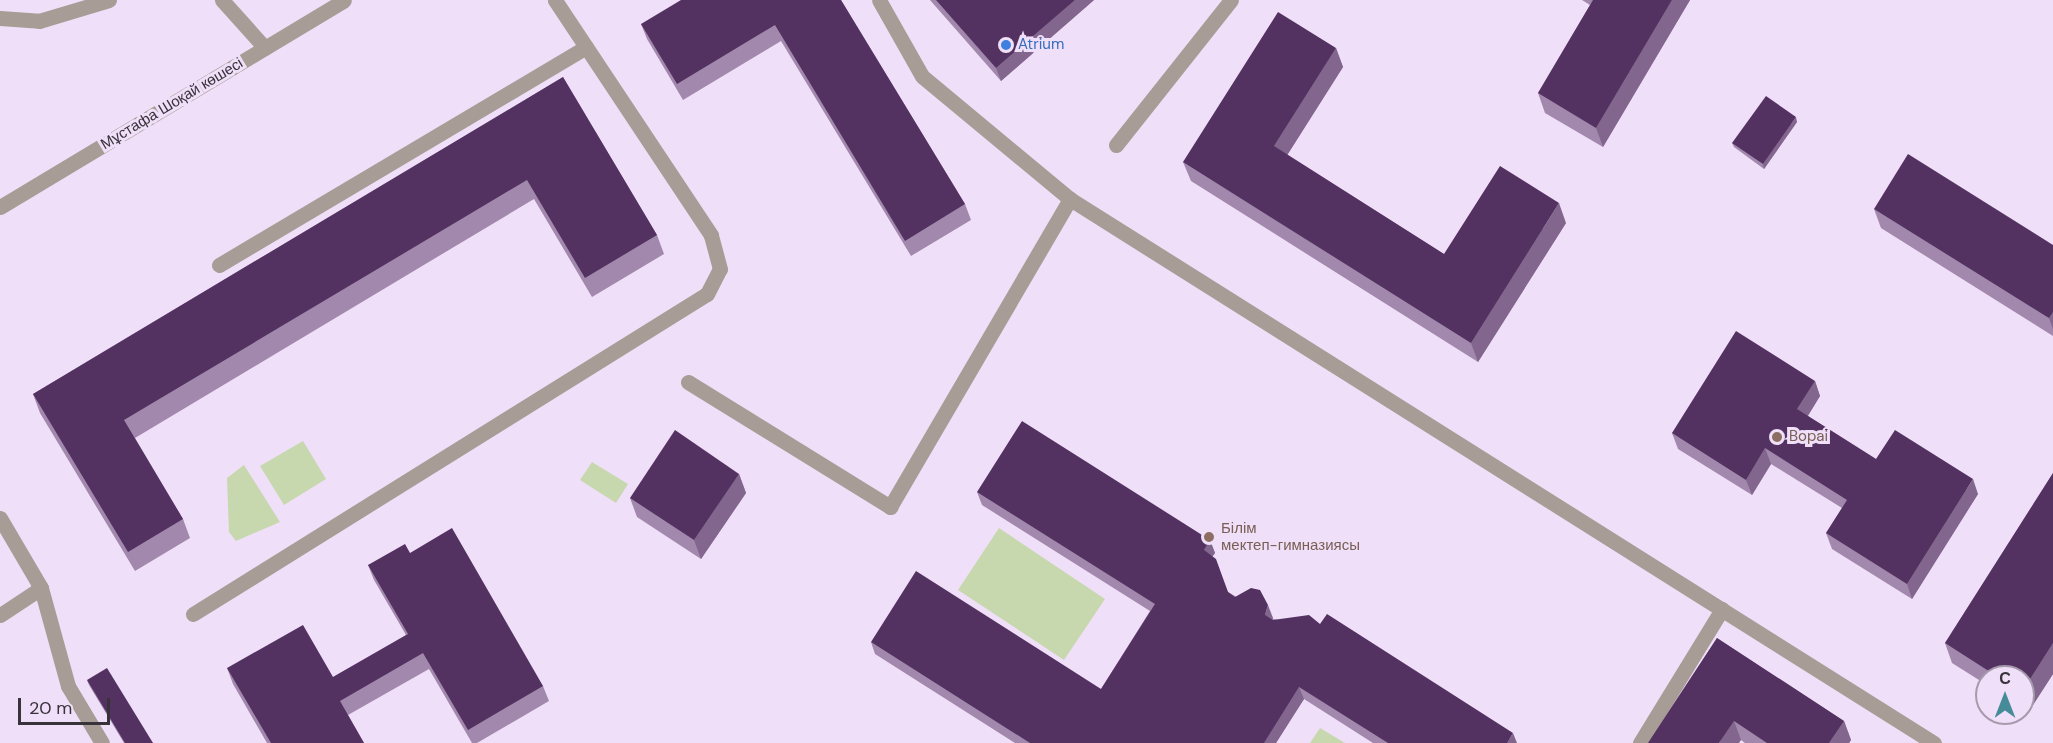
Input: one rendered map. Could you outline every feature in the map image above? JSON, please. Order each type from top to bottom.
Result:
[{"type":"street","points":[[0,18],[39,21],[109,0]]},
{"type":"street","points":[[222,0],[265,48]]},
{"type":"street","name":"Мұстафа Шоқай көшесі","points":[[0,207],[344,0]]},
{"type":"street","points":[[193,614],[707,294],[720,269],[711,235],[555,0]]},
{"type":"street","points":[[879,0],[922,76],[1070,199],[1934,743]]},
{"type":"street","points":[[1116,145],[1231,0]]},
{"type":"street","points":[[219,265],[586,47]]},
{"type":"street","points":[[688,382],[890,507],[1070,199]]},
{"type":"street","points":[[0,518],[41,588],[68,686],[102,743]]},
{"type":"street","points":[[0,615],[41,588]]},
{"type":"street","points":[[1640,743],[1722,609]]},
{"type":"green space","points":[[303,441],[326,479],[284,505],[260,466]]},
{"type":"green space","points":[[592,462],[628,484],[616,503],[580,480]]},
{"type":"green space","points":[[244,465],[280,522],[236,541],[229,532],[227,478]]},
{"type":"green space","points":[[999,528],[1105,599],[1064,660],[958,590]]},
{"type":"green space","points":[[1320,728],[1345,743],[1310,743]]},
{"type":"building","points":[[681,0],[841,0],[965,204],[905,241],[775,25],[677,84],[641,24]]},
{"type":"building","name":"Atrium","points":[[936,0],[1075,0],[996,68]]},
{"type":"building","points":[[1593,0],[1672,0],[1596,128],[1538,93]]},
{"type":"building","points":[[1278,12],[1336,48],[1274,146],[1444,254],[1500,166],[1559,203],[1471,343],[1183,162]]},
{"type":"building","points":[[563,77],[657,235],[585,278],[527,180],[124,420],[183,519],[128,552],[33,394]]},
{"type":"building","points":[[1766,96],[1796,117],[1763,164],[1732,143]]},
{"type":"building","points":[[1908,154],[2053,245],[2053,312],[2049,318],[1874,209]]},
{"type":"building","points":[[1736,331],[1815,381],[1797,409],[1876,459],[1895,430],[1973,479],[1907,584],[1826,533],[1847,500],[1765,448],[1746,480],[1672,433]]},
{"type":"building","points":[[1022,421],[1210,540],[1204,550],[1216,559],[1228,592],[1235,597],[1251,588],[1260,590],[1268,605],[1265,615],[1273,620],[1309,615],[1320,624],[1327,614],[1513,733],[1507,743],[1388,743],[1299,687],[1264,743],[1030,743],[871,642],[916,571],[1101,689],[1155,604],[977,492]]},
{"type":"building","points":[[675,430],[739,474],[694,540],[630,498]]},
{"type":"building","points":[[2053,473],[2053,643],[2035,671],[2035,665],[1979,665],[1945,643]]},
{"type":"building","points":[[452,528],[543,686],[468,730],[423,653],[340,701],[364,743],[271,743],[227,668],[303,625],[333,677],[408,634],[368,565],[405,544],[410,553]]},
{"type":"building","points":[[1717,638],[1844,721],[1829,743],[1767,743],[1734,721],[1719,743],[1648,743]]},
{"type":"building","points":[[107,668],[153,743],[125,743],[87,680]]},
{"type":"place","name":"Atrium","points":[[1006,45]]},
{"type":"place","name":"Bopai","points":[[1777,437]]},
{"type":"place","name":"Білім мектеп-гимназиясы","points":[[1209,537]]}]
